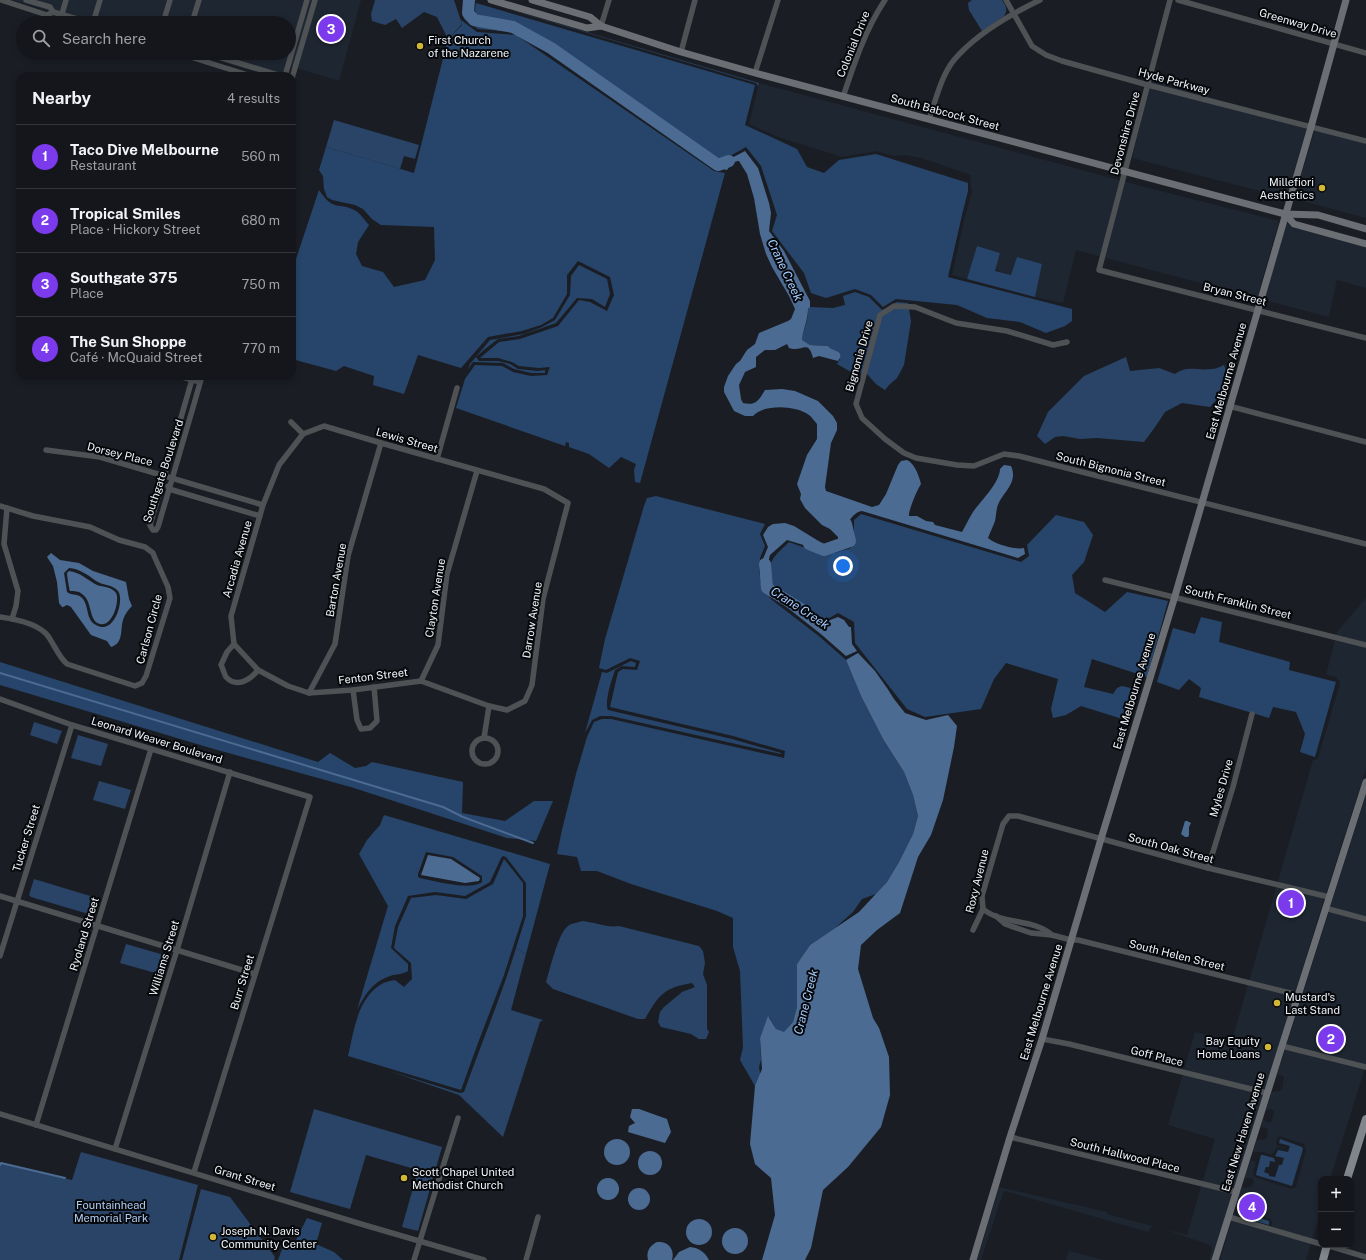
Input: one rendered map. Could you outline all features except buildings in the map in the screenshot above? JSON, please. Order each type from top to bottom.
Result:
[{"type":"main road","points":[[1348,1176],[1366,1119]]},
{"type":"main road","points":[[1323,1260],[1326,1248]]},
{"type":"street","points":[[1,0],[47,14],[53,12],[69,16]]},
{"type":"street","points":[[26,0],[50,7],[53,12]]},
{"type":"street","points":[[62,14],[66,0]]},
{"type":"street","points":[[94,16],[100,0]]},
{"type":"street","points":[[165,16],[170,0]]},
{"type":"street","points":[[194,16],[199,0]]},
{"type":"street","points":[[296,38],[307,0]]},
{"type":"street","points":[[294,72],[315,0]]},
{"type":"street","name":"South Babcock Street","points":[[491,0],[587,28],[601,26]]},
{"type":"street","name":"South Babcock Street","points":[[532,0],[590,17],[601,26],[681,52],[755,73],[1285,214],[1318,214],[1366,229]]},
{"type":"street","points":[[601,26],[609,0]]},
{"type":"street","points":[[681,52],[695,0]]},
{"type":"street","points":[[755,73],[778,0]]},
{"type":"street","name":"Colonial Drive","points":[[843,97],[858,54],[874,16],[884,0]]},
{"type":"street","name":"Hyde Parkway","points":[[1006,0],[1032,46],[1046,55],[1062,61],[1148,85],[1366,141]]},
{"type":"street","points":[[929,119],[942,83],[954,60],[976,40],[1013,13],[1040,0]]},
{"type":"street","name":"Devonshire Drive","points":[[1099,270],[1170,0]]},
{"type":"street","name":"Greenway Drive","points":[[1178,0],[1366,53]]},
{"type":"street","name":"East Melbourne Avenue","points":[[973,1260],[1010,1137],[1042,1040],[1175,596],[1311,128],[1346,0]]},
{"type":"street","points":[[201,60],[237,72]]},
{"type":"street","points":[[218,66],[220,60]]},
{"type":"street","points":[[225,60],[258,72]]},
{"type":"street","points":[[286,72],[290,60]]},
{"type":"street","name":"South Babcock Street","points":[[1285,214],[1294,224],[1366,244]]},
{"type":"street","name":"Bryan Street","points":[[1099,270],[1366,338]]},
{"type":"street","name":"Bignonia Drive","points":[[862,418],[856,404],[880,315],[894,306],[915,307],[956,324],[1007,331],[1053,345],[1067,342]]},
{"type":"street","name":"Southgate Boulevard","points":[[192,380],[150,525],[153,530],[156,530],[158,527],[200,382]]},
{"type":"street","points":[[196,380],[200,382]]},
{"type":"street","points":[[437,459],[457,388]]},
{"type":"street","points":[[1230,406],[1366,442]]},
{"type":"street","name":"South Bignonia Street","points":[[862,418],[890,443],[904,453],[916,458],[957,465],[974,466],[1004,454],[1019,456],[1366,544]]},
{"type":"street","points":[[291,422],[303,434]]},
{"type":"street","name":"Lewis Street","points":[[303,434],[324,426],[544,490]]},
{"type":"street","name":"Arcadia Avenue","points":[[234,644],[231,616],[263,505],[279,465],[303,434]]},
{"type":"street","name":"Barton Avenue","points":[[309,693],[335,644],[348,556],[381,443]]},
{"type":"street","name":"Dorsey Place","points":[[46,450],[100,457],[263,505]]},
{"type":"street","name":"Clayton Avenue","points":[[421,681],[438,645],[447,574],[477,471]]},
{"type":"street","name":"Dorsey Place","points":[[165,476],[170,489]]},
{"type":"street","points":[[170,489],[260,516]]},
{"type":"street","name":"Darrow Avenue","points":[[507,710],[525,701],[532,685],[543,600],[570,502],[544,490]]},
{"type":"street","name":"Carlson Circle","points":[[0,506],[33,516],[90,527],[119,540],[145,547],[152,553],[170,593],[170,598],[146,676],[142,683],[135,686],[67,664],[61,659],[49,637],[44,632],[32,625],[0,617]]},
{"type":"street","points":[[6,508],[4,544],[18,591],[12,619]]},
{"type":"street","name":"South Franklin Street","points":[[1105,580],[1175,596],[1366,645]]},
{"type":"street","points":[[234,644],[227,652],[221,665],[226,677],[235,682],[245,681],[252,677],[258,670]]},
{"type":"street","name":"Fenton Street","points":[[234,644],[258,670],[288,686],[309,693],[352,690],[421,681],[489,706],[507,710]]},
{"type":"street","points":[[352,690],[357,720],[361,728],[370,728],[376,721],[374,687]]},
{"type":"street","name":"Leonard Weaver Boulevard","points":[[0,699],[72,725],[310,797]]},
{"type":"street","points":[[484,738],[489,706]]},
{"type":"street","name":"Myles Drive","points":[[1208,868],[1233,787],[1252,714]]},
{"type":"street","name":"Tucker Street","points":[[0,956],[72,725]]},
{"type":"street","points":[[484,738],[495,743],[498,751],[498,755],[493,762],[485,764],[476,761],[472,753],[472,749],[476,741],[484,738]]},
{"type":"street","name":"Ryoland Street","points":[[36,1125],[151,749]]},
{"type":"street","name":"Williams Street","points":[[115,1149],[177,950],[230,772]]},
{"type":"street","name":"East New Haven Avenue","points":[[1215,1260],[1366,782]]},
{"type":"street","name":"Burr Street","points":[[194,1172],[310,797]]},
{"type":"street","name":"South Oak Street","points":[[1009,816],[1018,816],[1208,868],[1329,897]]},
{"type":"street","name":"Roxy Avenue","points":[[973,930],[983,909],[982,896],[1003,824],[1009,816]]},
{"type":"street","points":[[0,896],[256,974]]},
{"type":"street","points":[[1325,908],[1366,919]]},
{"type":"street","name":"South Helen Street","points":[[983,909],[989,914],[1029,924],[1071,940],[1078,940],[1298,995]]},
{"type":"street","name":"Goff Place","points":[[1042,1040],[1069,1044],[1267,1093]]},
{"type":"street","points":[[1282,1046],[1366,1067]]},
{"type":"street","name":"Grant Street","points":[[0,1114],[484,1260]]},
{"type":"street","points":[[414,1260],[458,1118]]},
{"type":"street","name":"South Hallwood Place","points":[[1010,1137],[1236,1192]]},
{"type":"street","points":[[1229,1216],[1318,1243]]},
{"type":"street","points":[[526,1260],[538,1217]]},
{"type":"street","points":[[1337,1248],[1366,1257]]},
{"type":"shaded area","points":[[12,0],[361,0],[339,81],[287,65],[285,72],[256,72],[216,60],[296,60],[296,16],[67,16]]},
{"type":"shaded area","points":[[476,3],[755,85],[745,125],[797,149],[807,167],[824,173],[839,160],[876,154],[968,183],[968,191],[948,277],[1072,309],[1072,321],[1065,326],[1046,333],[1020,322],[987,318],[957,305],[896,299],[883,307],[871,295],[855,289],[826,298],[811,293],[804,273],[772,231],[777,215],[761,166],[746,147],[721,161],[716,160],[557,49],[516,25],[476,14]]},
{"type":"shaded area","points":[[461,20],[477,32],[516,35],[714,171],[725,173],[640,483],[635,482],[634,470],[636,464],[621,457],[609,468],[589,454],[569,447],[569,443],[566,442],[565,446],[456,408],[465,379],[475,365],[502,366],[513,372],[531,376],[547,375],[550,367],[539,368],[519,366],[512,362],[498,358],[480,358],[499,342],[520,339],[558,326],[579,300],[590,302],[607,311],[614,295],[610,277],[578,261],[567,275],[567,294],[553,318],[541,325],[522,331],[488,337],[461,368],[418,355],[404,394],[373,385],[374,376],[344,366],[336,371],[296,360],[296,259],[319,190],[329,202],[356,211],[369,225],[358,242],[356,254],[362,266],[383,272],[394,287],[425,280],[435,260],[434,227],[381,225],[372,219],[363,209],[355,205],[332,200],[327,197],[324,189],[323,176],[319,170],[326,147],[414,173],[448,39],[462,25]]},
{"type":"shaded area","points":[[1150,81],[1308,124],[1286,198],[1132,158]]},
{"type":"shaded area","points":[[759,83],[1141,186],[1279,221],[1257,298],[1076,250],[1063,303],[1035,297],[1042,264],[1011,275],[995,270],[1000,253],[977,246],[967,279],[952,275],[972,192],[970,181],[971,175],[921,158],[905,155],[894,156],[876,151],[842,157],[778,137],[749,124]]},
{"type":"shaded area","points":[[1316,126],[1366,139],[1366,218],[1294,199]]},
{"type":"shaded area","points":[[1286,223],[1293,227],[1366,248],[1366,288],[1337,280],[1329,317],[1264,300]]},
{"type":"shaded area","points":[[977,246],[1000,253],[995,271],[1011,275],[1017,257],[1042,264],[1035,297],[967,279]]},
{"type":"shaded area","points":[[579,265],[607,279],[610,294],[605,307],[592,299],[577,298],[556,323],[519,336],[498,339],[476,357],[479,361],[498,361],[510,364],[518,369],[538,371],[545,370],[545,373],[531,373],[514,369],[503,363],[473,362],[468,369],[470,364],[490,340],[524,334],[555,320],[570,295],[571,276]]},
{"type":"shaded area","points":[[855,292],[869,297],[882,310],[897,302],[908,303],[911,321],[904,365],[897,378],[885,390],[876,384],[867,374],[851,372],[837,364],[840,359],[828,346],[810,345],[802,340],[808,317],[808,309],[810,307],[833,308],[845,305],[843,296]]},
{"type":"shaded area","points":[[656,496],[765,524],[760,534],[765,546],[760,558],[759,571],[762,589],[772,600],[820,637],[846,660],[861,696],[883,739],[904,772],[913,795],[918,816],[913,834],[887,882],[876,894],[862,899],[853,912],[834,929],[810,945],[797,964],[797,1007],[793,1022],[784,1033],[776,1029],[769,1017],[760,1038],[761,1060],[759,1067],[761,1079],[759,1087],[755,1086],[740,1060],[743,1047],[740,971],[733,947],[733,918],[717,911],[631,884],[597,871],[581,871],[577,857],[557,854],[576,774],[587,737],[594,722],[602,719],[611,719],[784,758],[785,751],[733,736],[610,707],[618,672],[623,669],[637,670],[640,661],[630,658],[606,670],[599,668],[605,639],[644,506],[647,498]]},
{"type":"shaded area","points":[[861,514],[1021,562],[1029,556],[1027,545],[1056,515],[1084,522],[1093,535],[1084,562],[1072,575],[1075,593],[1105,612],[1127,592],[1168,601],[1147,677],[1092,659],[1084,687],[1113,694],[1117,688],[1122,686],[1139,690],[1129,721],[1081,706],[1066,715],[1053,718],[1051,709],[1058,679],[1006,663],[994,679],[981,709],[925,717],[907,709],[855,643],[854,622],[838,613],[826,620],[770,587],[770,571],[772,561],[789,542],[819,553],[835,553],[851,548],[854,520]]},
{"type":"shaded area","points":[[1366,598],[1366,769],[1212,1260],[1209,1260],[1212,1248],[1210,1245],[1163,1229],[1187,1235],[1215,1139],[1168,1125],[1195,1032],[1232,1040],[1313,760],[1318,758],[1340,683],[1337,677],[1326,675],[1337,632]]},
{"type":"shaded area","points":[[1201,617],[1222,622],[1219,642],[1290,662],[1289,670],[1336,682],[1315,757],[1300,752],[1305,734],[1296,712],[1273,707],[1269,718],[1199,697],[1201,688],[1189,679],[1179,690],[1157,682],[1173,628],[1195,634]]},
{"type":"shaded area","points":[[631,661],[636,663],[635,667],[622,666],[615,670],[608,696],[608,710],[732,739],[781,754],[611,716],[600,716],[592,720],[585,733],[602,672],[607,673]]},
{"type":"shaded area","points":[[0,662],[318,762],[330,753],[355,768],[366,766],[372,762],[463,782],[462,813],[505,821],[534,801],[553,801],[536,841],[507,838],[354,788],[207,747],[0,685]]},
{"type":"shaded area","points":[[1366,795],[1366,1065],[1331,1176],[1318,1176],[1318,1220],[1306,1260],[1220,1260],[1234,1213],[1239,1218],[1271,1227],[1272,1226],[1272,1221],[1270,1219],[1248,1211],[1244,1213],[1246,1203],[1244,1201],[1237,1201],[1242,1186],[1244,1188],[1251,1187],[1254,1182],[1251,1178],[1244,1178],[1250,1161],[1256,1161],[1253,1174],[1255,1177],[1291,1189],[1296,1187],[1306,1150],[1304,1144],[1279,1136],[1276,1144],[1286,1149],[1277,1147],[1272,1155],[1263,1152],[1253,1152],[1257,1140],[1264,1140],[1267,1138],[1268,1129],[1261,1127],[1263,1120],[1269,1123],[1272,1121],[1274,1111],[1271,1109],[1266,1110],[1272,1092],[1282,1089],[1284,1077],[1277,1075]]},
{"type":"shaded area","points":[[384,815],[550,864],[526,954],[516,948],[526,916],[526,883],[506,857],[503,856],[490,882],[465,896],[435,892],[408,896],[395,926],[391,948],[408,964],[408,971],[393,975],[375,984],[367,993],[357,1010],[388,906],[359,854],[367,840],[380,825]],"holes":[[[426,852],[453,857],[482,876],[482,882],[477,885],[470,886],[443,883],[418,877]]]},
{"type":"shaded area","points":[[504,859],[523,883],[523,916],[504,975],[461,1090],[348,1056],[361,1007],[372,991],[383,983],[395,980],[404,987],[412,979],[411,963],[394,948],[398,927],[411,898],[436,895],[466,899],[493,884]]},
{"type":"shaded area","points":[[999,1187],[1107,1212],[1107,1214],[1152,1226],[1148,1232],[1005,1191],[1003,1193],[981,1260],[977,1260]]},
{"type":"shaded area","points":[[307,1218],[322,1223],[316,1244],[334,1252],[343,1260],[278,1260],[284,1244],[294,1244]]},
{"type":"shaded area","points":[[1069,1251],[1104,1260],[1066,1260]]},
{"type":"green space","points":[[375,0],[454,0],[462,24],[448,39],[437,17],[424,12],[402,28],[396,19],[385,25],[372,21],[371,14]]},
{"type":"green space","points":[[469,0],[477,0],[473,1],[471,11],[475,16],[515,27],[518,31],[556,51],[716,163],[714,167],[518,32],[478,29],[464,19]]},
{"type":"green space","points":[[477,0],[759,83],[758,86],[756,83]]},
{"type":"green space","points":[[972,0],[1002,0],[1005,4],[1006,12],[1004,16],[982,31],[969,10],[968,3]]},
{"type":"green space","points":[[334,120],[419,145],[415,159],[404,156],[400,169],[326,147]]},
{"type":"green space","points":[[1126,357],[1130,371],[1159,368],[1175,374],[1188,369],[1213,369],[1224,365],[1231,383],[1210,407],[1182,403],[1165,412],[1144,442],[1097,438],[1080,439],[1063,436],[1055,437],[1045,444],[1037,436],[1048,412],[1084,376]]},
{"type":"green space","points":[[34,722],[62,731],[57,744],[30,735]]},
{"type":"green space","points":[[78,735],[108,744],[101,766],[71,758]]},
{"type":"green space","points":[[99,781],[131,790],[125,809],[93,800]]},
{"type":"green space","points":[[34,879],[97,898],[92,915],[31,897],[29,895]]},
{"type":"green space","points":[[582,921],[610,926],[619,926],[699,946],[703,951],[705,963],[703,974],[707,985],[707,1029],[709,1032],[706,1039],[699,1039],[691,1034],[661,1027],[658,1022],[660,1012],[664,1007],[682,992],[695,987],[692,983],[668,990],[658,998],[645,1019],[638,1019],[553,989],[546,982],[561,936],[569,925]]},
{"type":"green space","points":[[126,944],[164,955],[159,974],[120,963]]},
{"type":"green space","points":[[516,948],[526,954],[511,1010],[543,1020],[540,1022],[503,1137],[459,1095],[389,1071],[460,1093],[464,1092]]},
{"type":"green space","points":[[314,1109],[442,1147],[418,1231],[402,1227],[418,1170],[366,1155],[350,1209],[290,1192]]},
{"type":"green space","points":[[1280,1139],[1302,1147],[1303,1149],[1292,1186],[1256,1175],[1261,1155],[1263,1155],[1274,1158],[1275,1162],[1270,1161],[1269,1167],[1266,1167],[1264,1172],[1269,1174],[1269,1176],[1275,1177],[1279,1165],[1282,1165],[1284,1158],[1275,1156],[1278,1150],[1288,1152],[1290,1146],[1279,1143]]},
{"type":"green space","name":"Fountainhead Memorial Park","points":[[81,1152],[198,1185],[179,1260],[0,1260],[0,1163],[72,1180]]},
{"type":"green space","points":[[201,1189],[230,1197],[275,1257],[274,1260],[182,1260]]},
{"type":"green space","points":[[1248,1214],[1269,1221],[1269,1225],[1245,1218]]},
{"type":"water","points":[[745,151],[758,168],[769,203],[771,213],[769,231],[784,251],[810,301],[810,307],[808,309],[802,340],[810,345],[828,346],[838,352],[840,357],[838,361],[819,356],[813,358],[807,347],[794,349],[789,348],[787,344],[775,350],[765,350],[756,357],[756,367],[745,372],[739,385],[743,403],[754,403],[761,397],[765,390],[782,389],[795,391],[818,401],[833,416],[837,423],[837,430],[831,443],[825,487],[826,491],[872,507],[879,505],[886,494],[898,465],[901,461],[907,460],[914,467],[921,484],[909,516],[917,516],[926,521],[933,522],[935,525],[962,532],[973,512],[994,485],[1000,469],[1004,465],[1011,466],[1013,472],[1011,483],[997,508],[995,521],[988,538],[1005,546],[1024,548],[1025,554],[1018,558],[862,511],[855,514],[848,523],[851,532],[848,546],[834,550],[820,550],[787,540],[770,555],[766,570],[767,588],[825,622],[838,617],[844,620],[849,627],[851,627],[852,644],[857,651],[846,656],[765,588],[762,571],[763,559],[768,547],[763,535],[768,527],[773,524],[785,523],[794,526],[830,548],[836,546],[838,537],[830,529],[822,525],[805,508],[800,499],[801,494],[797,484],[807,455],[817,439],[817,424],[810,416],[803,412],[796,409],[780,407],[764,409],[753,416],[745,416],[734,411],[724,392],[724,387],[728,376],[747,350],[755,344],[759,333],[791,319],[795,309],[766,254],[760,234],[754,198],[747,174],[739,161],[733,163],[727,170],[714,167],[716,163],[722,163]]},
{"type":"water","points":[[51,553],[60,560],[79,563],[93,571],[126,582],[129,599],[132,606],[124,618],[120,639],[115,645],[111,647],[107,641],[91,635],[71,607],[67,605],[62,607],[59,603],[57,582],[53,566],[47,557]],"holes":[[[69,568],[84,573],[99,583],[113,587],[118,591],[120,595],[119,609],[113,621],[108,626],[102,627],[93,623],[89,617],[83,599],[80,596],[67,592],[64,573]]]},
{"type":"water","points":[[69,571],[80,575],[97,585],[110,588],[116,593],[116,607],[112,617],[105,624],[96,622],[85,597],[79,592],[70,591],[67,573]]},
{"type":"water","points":[[858,653],[875,671],[905,713],[926,720],[948,715],[957,726],[954,747],[943,800],[931,835],[918,857],[900,913],[877,930],[861,945],[858,969],[873,1018],[879,1028],[889,1057],[890,1095],[881,1127],[848,1167],[823,1190],[811,1248],[805,1260],[762,1260],[775,1215],[771,1178],[755,1164],[750,1144],[755,1086],[762,1069],[760,1038],[768,1016],[776,1029],[784,1032],[793,1022],[797,1007],[797,964],[810,945],[859,912],[887,882],[913,834],[918,816],[913,795],[904,772],[883,739],[861,696],[846,660]]},
{"type":"water","points":[[1185,821],[1191,823],[1188,837],[1181,834]]},
{"type":"water","points":[[428,855],[451,859],[480,878],[479,881],[465,883],[421,875]]},
{"type":"water","points":[[632,1109],[639,1109],[667,1119],[671,1132],[665,1143],[628,1132],[629,1126],[635,1123],[630,1117]]},
{"type":"water","points":[[617,1139],[626,1143],[630,1152],[626,1161],[617,1165],[608,1161],[604,1152],[608,1143]]},
{"type":"water","points":[[650,1151],[659,1154],[662,1163],[659,1172],[650,1175],[641,1172],[638,1163],[641,1154]]},
{"type":"water","points":[[604,1178],[612,1178],[619,1185],[619,1193],[612,1200],[604,1200],[597,1193],[597,1185]]},
{"type":"water","points":[[639,1188],[647,1191],[650,1199],[647,1207],[639,1210],[631,1207],[628,1199],[631,1191]]},
{"type":"water","points":[[699,1219],[708,1223],[712,1232],[708,1241],[699,1245],[690,1241],[686,1232],[690,1223]]},
{"type":"water","points":[[735,1228],[744,1232],[748,1241],[744,1250],[735,1254],[726,1250],[722,1241],[726,1232]]},
{"type":"water","points":[[657,1242],[670,1246],[673,1256],[672,1260],[648,1260],[647,1254],[649,1250],[652,1245]]},
{"type":"water","points":[[690,1247],[701,1251],[709,1260],[673,1260],[679,1252]]},
{"type":"waterway","name":"Crane Creek","points":[[469,0],[468,13],[474,20],[513,27],[551,48],[718,165],[729,161]]},
{"type":"waterway","name":"Crane Creek","points":[[809,544],[824,550],[850,541],[846,524]]},
{"type":"waterway","name":"Crane Creek","points":[[765,564],[767,588],[801,609]]},
{"type":"waterway","points":[[0,673],[443,807],[463,817],[533,843]]},
{"type":"waterway","points":[[0,1165],[1,1163],[65,1178]]},
{"type":"place","name":"Southgate 375","points":[[331,29]]},
{"type":"place","name":"First Church of the Nazarene","points":[[420,46]]},
{"type":"place","name":"Millefiori Aesthetics","points":[[1322,188]]},
{"type":"place","name":"Taco Dive Melbourne","points":[[1291,903]]},
{"type":"place","name":"Mustard's Last Stand","points":[[1277,1003]]},
{"type":"place","name":"Tropical Smiles","points":[[1331,1039]]},
{"type":"place","name":"Bay Equity Home Loans","points":[[1268,1047]]},
{"type":"place","name":"Scott Chapel United Methodist Church","points":[[404,1178]]},
{"type":"place","name":"The Sun Shoppe","points":[[1252,1207]]},
{"type":"place","name":"Joseph N. Davis Community Center","points":[[213,1237]]}]
